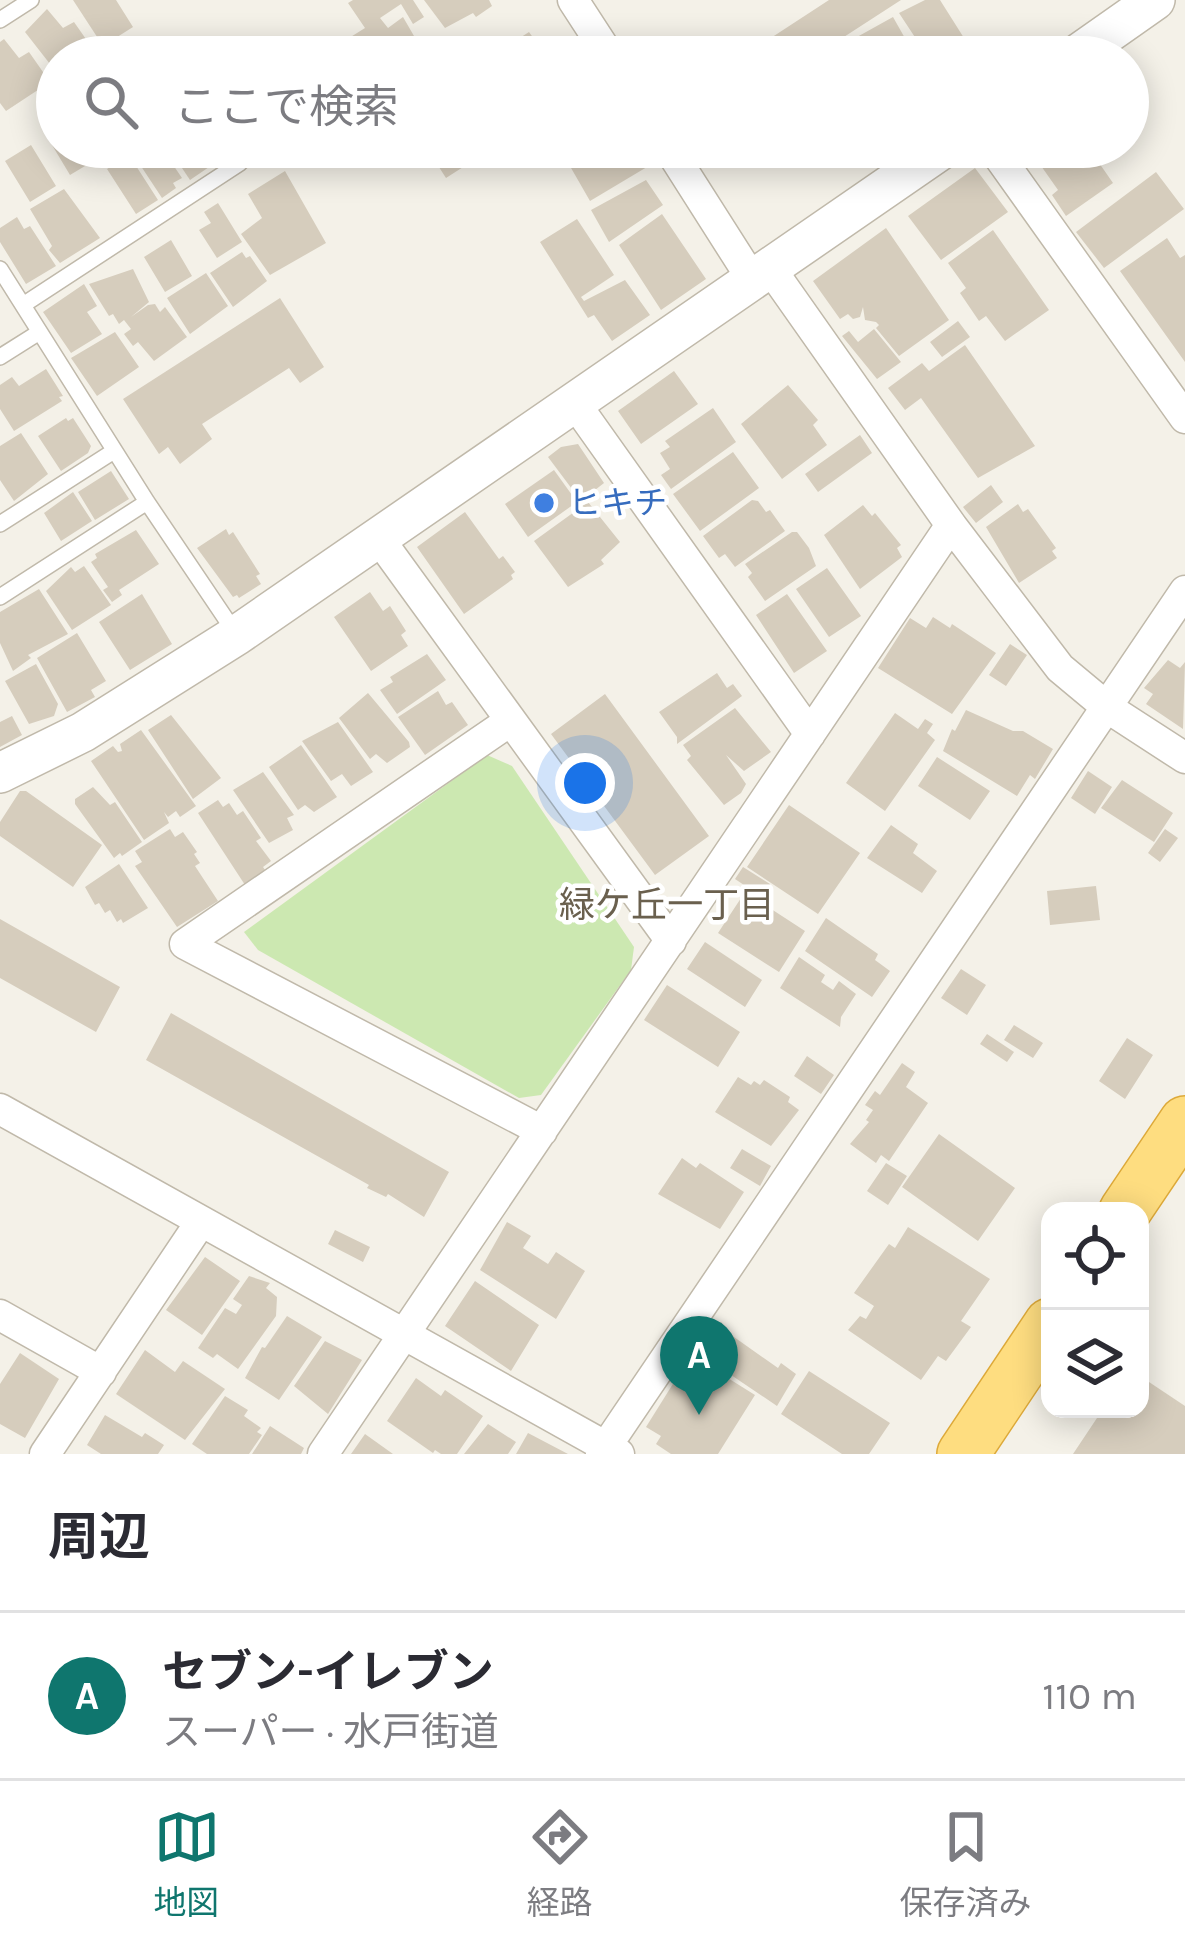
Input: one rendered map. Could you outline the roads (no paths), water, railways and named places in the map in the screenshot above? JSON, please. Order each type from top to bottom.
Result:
[{"type":"highway","points":[[1131,1202],[1185,1122]]},
{"type":"highway","points":[[963,1454],[1041,1337]]},
{"type":"street","points":[[573,0],[596,36]]},
{"type":"street","points":[[1103,36],[1155,0]]},
{"type":"street","points":[[683,168],[1060,668],[1108,708],[1185,758]]},
{"type":"street","points":[[0,773],[83,732],[237,635],[915,168]]},
{"type":"street","points":[[1007,168],[1185,418]]},
{"type":"street","points":[[574,402],[810,734]]},
{"type":"street","points":[[322,1454],[951,525]]},
{"type":"street","points":[[377,536],[671,941]]},
{"type":"street","points":[[0,1109],[609,1452],[1185,590]]},
{"type":"street","points":[[510,721],[185,944],[542,1131]]},
{"type":"street","points":[[44,1454],[200,1223]]},
{"type":"street","points":[[0,1315],[100,1372]]},
{"type":"lane","points":[[0,20],[31,0]]},
{"type":"lane","points":[[23,305],[234,168]]},
{"type":"lane","points":[[0,269],[237,635]]},
{"type":"lane","points":[[0,357],[38,333]]},
{"type":"lane","points":[[0,524],[114,451]]},
{"type":"lane","points":[[0,597],[147,502]]},
{"type":"place","name":"ヒキチ","points":[[544,503]]},
{"type":"place","name":"セブン-イレブン","points":[[699,1415]]},
{"type":"district","name":"緑ケ丘一丁目","points":[[667,905]]}]
